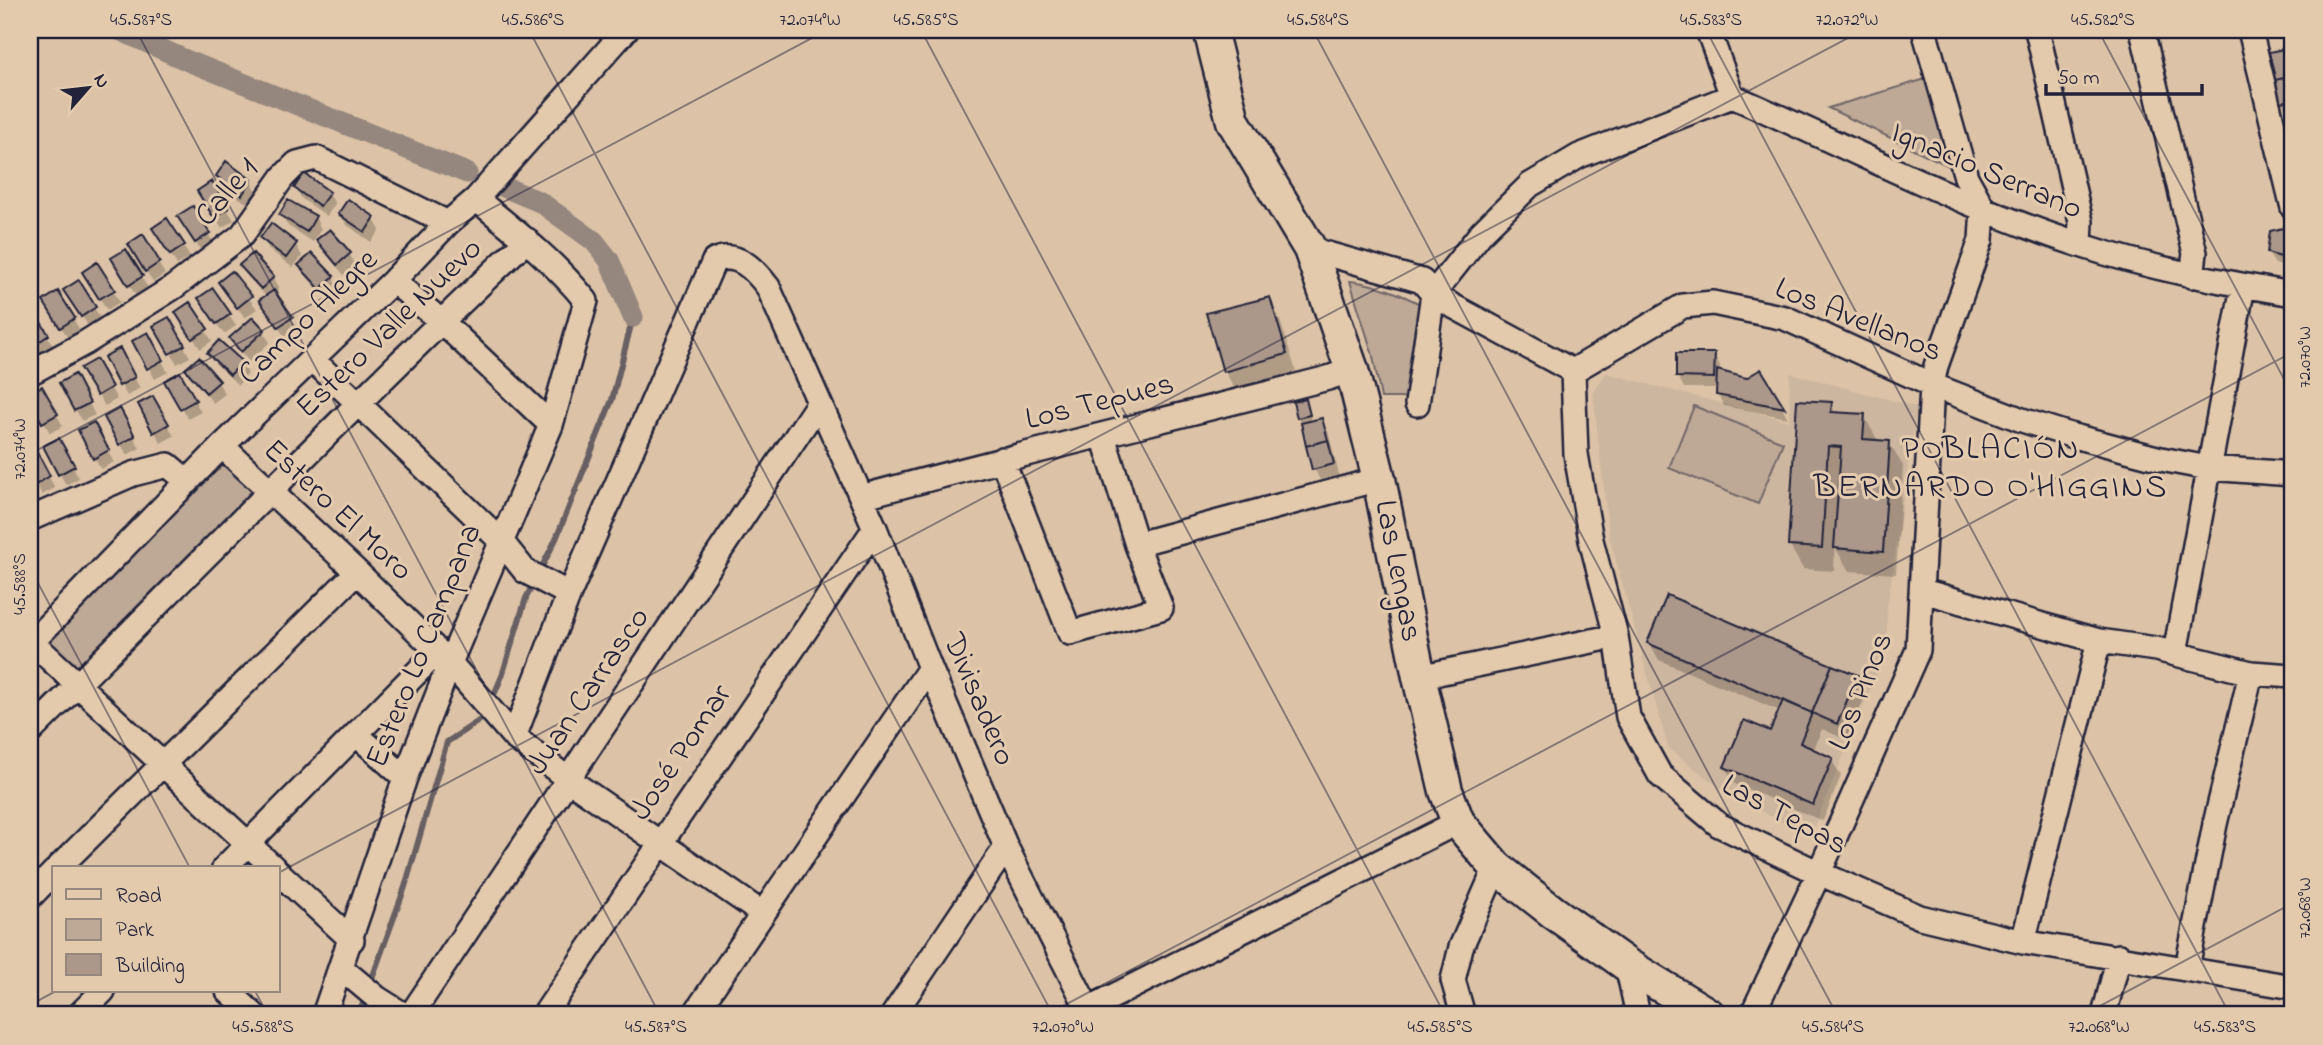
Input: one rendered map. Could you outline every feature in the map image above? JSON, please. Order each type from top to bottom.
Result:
[{"type":"street","name":"Campo Alegre","points":[[31,643],[222,446],[313,360],[448,223],[476,199],[626,30]]},
{"type":"street","name":"Las Lengas","points":[[1210,30],[1233,121],[1310,248],[1352,370],[1379,479],[1419,677],[1446,790],[1458,822],[1496,867],[1553,912],[1627,965],[1709,1015]]},
{"type":"street","points":[[1417,404],[1433,294],[1482,232],[1530,185],[1579,156],[1731,96],[1708,30]]},
{"type":"street","points":[[1924,30],[1966,177],[1983,208]]},
{"type":"street","points":[[2037,30],[2081,222],[2080,245]]},
{"type":"street","points":[[2142,30],[2195,253],[2192,276]]},
{"type":"street","points":[[2250,30],[2293,208]]},
{"type":"street","name":"Ignacio Serrano","points":[[1731,96],[1983,208],[2080,245],[2192,276],[2293,294]]},
{"type":"street","name":"Calle 1","points":[[30,373],[85,343],[174,287],[242,235],[297,163],[316,158],[448,223]]},
{"type":"street","points":[[476,199],[527,240]]},
{"type":"street","name":"Los Pinos","points":[[1752,1015],[1819,873],[1918,650],[1932,385],[1936,366],[1981,240],[1983,208]]},
{"type":"street","name":"Estero Lo Campana","points":[[324,1015],[346,973],[352,940],[444,657],[501,541],[551,425],[586,302],[527,240]]},
{"type":"street","name":"Estero Valle Nuevo","points":[[30,732],[270,490],[527,240]]},
{"type":"street","points":[[1310,248],[1422,281],[1433,294],[1573,371]]},
{"type":"street","name":"Divisadero","points":[[559,589],[714,261],[721,257],[732,257],[756,271],[768,287],[875,528],[930,668],[1006,847],[1090,1012]]},
{"type":"street","points":[[393,281],[441,321],[551,425]]},
{"type":"street","points":[[2175,653],[2243,286]]},
{"type":"street","name":"Los Avellanos","points":[[1573,371],[1683,306],[1713,303],[1785,318],[1932,385],[2022,420],[2070,435],[2161,459],[2208,468],[2293,474]]},
{"type":"street","points":[[313,360],[501,541],[525,571],[559,589],[508,730]]},
{"type":"street","name":"Los Tepues","points":[[861,497],[1352,370]]},
{"type":"street","name":"Las Tepas","points":[[1573,371],[1576,454],[1591,540],[1616,636],[1628,717],[1660,775],[1719,825],[1920,917],[2023,942],[2293,987]]},
{"type":"street","name":"Juan Carrasco","points":[[411,1015],[818,404]]},
{"type":"street","points":[[1002,459],[1070,633],[1161,608],[1137,545],[1103,436]]},
{"type":"street","name":"Estero El Moro","points":[[222,446],[444,657],[508,730],[569,780],[764,914]]},
{"type":"street","points":[[30,519],[133,474],[169,465],[188,482]]},
{"type":"street","points":[[1148,541],[1379,479]]},
{"type":"street","name":"José Pomar","points":[[544,1015],[875,528]]},
{"type":"street","points":[[60,866],[357,572]]},
{"type":"street","points":[[1923,591],[2099,641],[2175,653],[2251,673],[2293,676]]},
{"type":"street","points":[[1419,677],[1616,636]]},
{"type":"street","points":[[2023,942],[2099,641]]},
{"type":"street","points":[[31,643],[272,866]]},
{"type":"street","points":[[226,866],[356,734],[444,657]]},
{"type":"street","points":[[694,1015],[930,668]]},
{"type":"street","points":[[2187,968],[2215,824],[2251,673]]},
{"type":"street","points":[[356,734],[405,778]]},
{"type":"street","points":[[1090,1012],[1458,822]]},
{"type":"street","points":[[893,1015],[1006,847]]},
{"type":"street","points":[[1464,1015],[1453,980],[1461,947],[1496,867]]},
{"type":"street","points":[[30,897],[52,874]]},
{"type":"street","points":[[280,874],[352,940]]},
{"type":"street","points":[[2104,1015],[2119,956]]},
{"type":"street","points":[[1627,965],[1638,1015]]},
{"type":"street","points":[[346,973],[404,1015]]},
{"type":"street","points":[[79,1015],[102,992]]},
{"type":"street","points":[[229,992],[254,1015]]},
{"type":"shaded area","points":[[1606,373],[1789,421],[1790,373],[1917,407],[1887,608],[1887,649],[1812,832],[1789,826],[1725,792],[1668,748],[1609,536],[1593,392]]},
{"type":"green space","points":[[1929,78],[1955,169],[1828,108]]},
{"type":"green space","points":[[1350,281],[1388,290],[1424,306],[1409,398],[1381,398],[1373,356]]},
{"type":"green space","points":[[1694,406],[1783,442],[1758,504],[1669,468]]},
{"type":"green space","points":[[226,461],[255,488],[80,671],[46,642]]},
{"type":"building","points":[[2293,47],[2293,76],[2275,80],[2269,52]]},
{"type":"building","points":[[2293,76],[2293,100],[2280,102],[2275,80]]},
{"type":"building","points":[[226,161],[252,180],[242,195],[216,176]]},
{"type":"building","points":[[304,173],[330,192],[320,206],[294,188]]},
{"type":"building","points":[[212,181],[229,208],[214,218],[197,191]]},
{"type":"building","points":[[348,199],[375,217],[365,232],[338,214]]},
{"type":"building","points":[[288,200],[316,216],[307,232],[279,215]]},
{"type":"building","points":[[193,206],[210,233],[195,243],[177,216]]},
{"type":"building","points":[[167,218],[185,245],[170,255],[152,228]]},
{"type":"building","points":[[271,223],[297,243],[286,258],[260,238]]},
{"type":"building","points":[[2287,227],[2290,241],[2288,259],[2267,253],[2270,231]]},
{"type":"building","points":[[330,229],[351,253],[337,265],[316,240]]},
{"type":"building","points":[[143,234],[160,262],[145,272],[128,244]]},
{"type":"building","points":[[126,249],[143,276],[128,286],[111,258]]},
{"type":"building","points":[[253,253],[274,277],[261,289],[239,265]]},
{"type":"building","points":[[312,253],[334,276],[320,289],[298,265]]},
{"type":"building","points":[[97,262],[115,290],[99,299],[82,272]]},
{"type":"building","points":[[232,271],[252,296],[237,308],[218,282]]},
{"type":"building","points":[[79,280],[96,307],[81,317],[63,290]]},
{"type":"building","points":[[213,288],[231,314],[216,324],[198,298]]},
{"type":"building","points":[[274,290],[293,317],[278,327],[259,300]]},
{"type":"building","points":[[58,291],[75,318],[60,328],[43,301]]},
{"type":"building","points":[[1270,297],[1287,354],[1223,372],[1206,313]]},
{"type":"building","points":[[190,302],[208,329],[192,339],[175,312]]},
{"type":"building","points":[[32,308],[49,335],[34,345],[30,338]]},
{"type":"building","points":[[169,317],[185,345],[169,354],[153,326]]},
{"type":"building","points":[[253,317],[265,330],[241,352],[229,338]]},
{"type":"building","points":[[148,332],[163,360],[147,369],[132,341]]},
{"type":"building","points":[[219,340],[243,362],[230,375],[207,353]]},
{"type":"building","points":[[120,348],[135,377],[119,386],[104,357]]},
{"type":"building","points":[[1676,353],[1715,353],[1714,378],[1676,377]]},
{"type":"building","points":[[199,357],[220,381],[206,393],[185,369]]},
{"type":"building","points":[[96,359],[112,387],[97,396],[80,368]]},
{"type":"building","points":[[1761,369],[1785,408],[1716,395],[1717,370],[1746,378]]},
{"type":"building","points":[[180,372],[196,400],[180,409],[164,381]]},
{"type":"building","points":[[75,374],[90,403],[74,411],[59,383]]},
{"type":"building","points":[[42,386],[58,414],[42,423],[30,400],[30,393]]},
{"type":"building","points":[[153,396],[169,424],[153,433],[138,404]]},
{"type":"building","points":[[1306,399],[1310,415],[1297,418],[1293,402]]},
{"type":"building","points":[[1797,400],[1832,402],[1831,412],[1865,414],[1863,439],[1890,441],[1883,552],[1834,548],[1841,447],[1828,446],[1822,548],[1788,546]]},
{"type":"building","points":[[120,408],[135,436],[119,445],[104,417]]},
{"type":"building","points":[[1322,418],[1328,440],[1306,446],[1301,423]]},
{"type":"building","points":[[94,422],[109,450],[93,459],[78,430]]},
{"type":"building","points":[[59,438],[75,466],[58,475],[43,446]]},
{"type":"building","points":[[1328,440],[1334,464],[1312,470],[1306,446]]},
{"type":"building","points":[[35,448],[50,476],[35,485],[30,476],[30,451]]},
{"type":"building","points":[[1667,595],[1832,665],[1812,713],[1647,643]]},
{"type":"building","points":[[1832,665],[1858,675],[1837,724],[1812,713]]},
{"type":"building","points":[[1783,700],[1812,713],[1800,743],[1833,758],[1813,805],[1724,767],[1744,720],[1770,731]]},
{"type":"waterway","points":[[119,30],[188,61],[467,173]]},
{"type":"waterway","points":[[504,187],[540,202],[594,241],[609,260],[633,317]]},
{"type":"waterway","points":[[491,702],[502,676],[526,598],[556,539],[612,400],[633,317]]},
{"type":"waterway","points":[[370,984],[405,887],[447,742],[483,718],[486,712]]},
{"type":"waterway","points":[[359,1015],[366,994]]},
{"type":"district","name":"POBLACIÓN BERNARDO O'HIGGINS","points":[[1991,469]]}]
